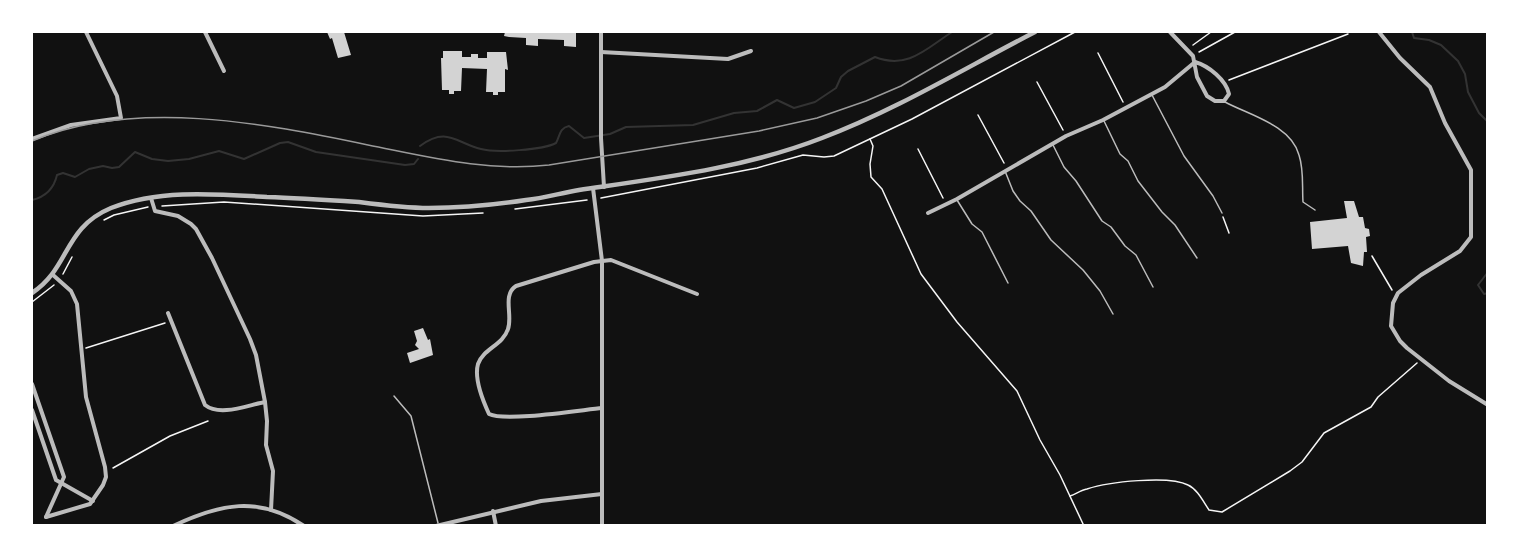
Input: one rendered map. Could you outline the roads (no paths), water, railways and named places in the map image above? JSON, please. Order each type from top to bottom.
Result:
[{"type":"street","points":[[32,139],[71,125],[121,118],[117,96],[86,32]]},
{"type":"street","points":[[204,32],[224,71]]},
{"type":"street","points":[[601,32],[600,120],[604,187]]},
{"type":"street","points":[[32,293],[53,275],[72,239],[90,221],[116,207],[151,198],[226,195],[430,208],[518,202],[712,169],[812,142],[887,110],[1035,32]]},
{"type":"street","points":[[1170,32],[1193,56],[1196,62],[1197,77],[1207,96],[1215,101],[1224,101],[1229,94],[1223,82],[1209,69],[1196,62]]},
{"type":"street","points":[[1379,32],[1400,58],[1430,87],[1445,123],[1471,170],[1471,237],[1460,251],[1421,275],[1398,293],[1393,303],[1391,326],[1400,341],[1449,381],[1488,405]]},
{"type":"street","points":[[601,52],[728,59],[751,51]]},
{"type":"street","points":[[928,213],[957,199],[1066,136],[1103,120],[1170,85],[1196,62]]},
{"type":"street","points":[[593,189],[602,261],[602,525]]},
{"type":"street","points":[[151,198],[155,211],[186,219],[198,233],[250,339],[256,355],[265,402],[266,445],[273,471],[271,510]]},
{"type":"street","points":[[602,408],[545,415],[497,416],[489,414],[485,406],[478,365],[483,357],[506,335],[510,320],[509,291],[516,286],[602,261],[615,261],[697,294]]},
{"type":"street","points":[[32,384],[64,477],[46,517],[90,504],[103,485],[106,471],[86,397],[77,304],[71,291],[53,275]]},
{"type":"street","points":[[168,313],[205,405],[219,410],[265,402]]},
{"type":"street","points":[[39,405],[32,409],[56,480],[93,501]]},
{"type":"street","points":[[437,525],[493,511],[563,498],[602,495]]},
{"type":"street","points":[[176,525],[198,514],[229,506],[249,505],[291,517],[304,525]]},
{"type":"street","points":[[493,511],[496,525]]},
{"type":"lane","points":[[1151,94],[1184,156],[1213,196],[1222,213]]},
{"type":"lane","points":[[1224,101],[1273,125],[1293,142],[1299,152],[1303,202],[1315,210]]},
{"type":"lane","points":[[1103,120],[1120,154],[1128,161],[1138,181],[1175,225],[1197,258]]},
{"type":"lane","points":[[1053,144],[1064,167],[1102,221],[1111,227],[1125,246],[1136,255],[1153,287]]},
{"type":"lane","points":[[1006,170],[1012,191],[1031,211],[1051,240],[1083,270],[1100,291],[1113,314]]},
{"type":"lane","points":[[957,199],[972,224],[982,232],[1008,283]]},
{"type":"lane","points":[[394,396],[411,416],[437,525]]},
{"type":"waterway","points":[[420,146],[437,137],[445,137],[488,150],[531,149],[556,143],[562,130],[569,126],[584,138],[610,134],[626,127],[693,125],[734,113],[757,111],[777,100],[794,108],[815,102],[836,88],[841,77],[848,71],[875,57],[897,61],[907,59],[952,32]]},
{"type":"waterway","points":[[1412,32],[1414,38],[1429,40],[1441,45],[1458,61],[1465,74],[1468,92],[1479,113],[1488,122]]},
{"type":"waterway","points":[[32,200],[48,191],[57,175],[63,173],[75,177],[89,169],[103,166],[119,167],[135,152],[152,159],[168,161],[189,159],[219,151],[244,159],[280,143],[288,142],[316,152],[405,165],[414,164],[418,159]]},
{"type":"waterway","points":[[1488,272],[1478,285],[1484,294],[1488,293]]},
{"type":"tram line","points":[[32,141],[71,128],[112,120],[199,119],[286,129],[458,162],[503,167],[549,165],[759,131],[817,118],[901,86],[994,32]]}]
